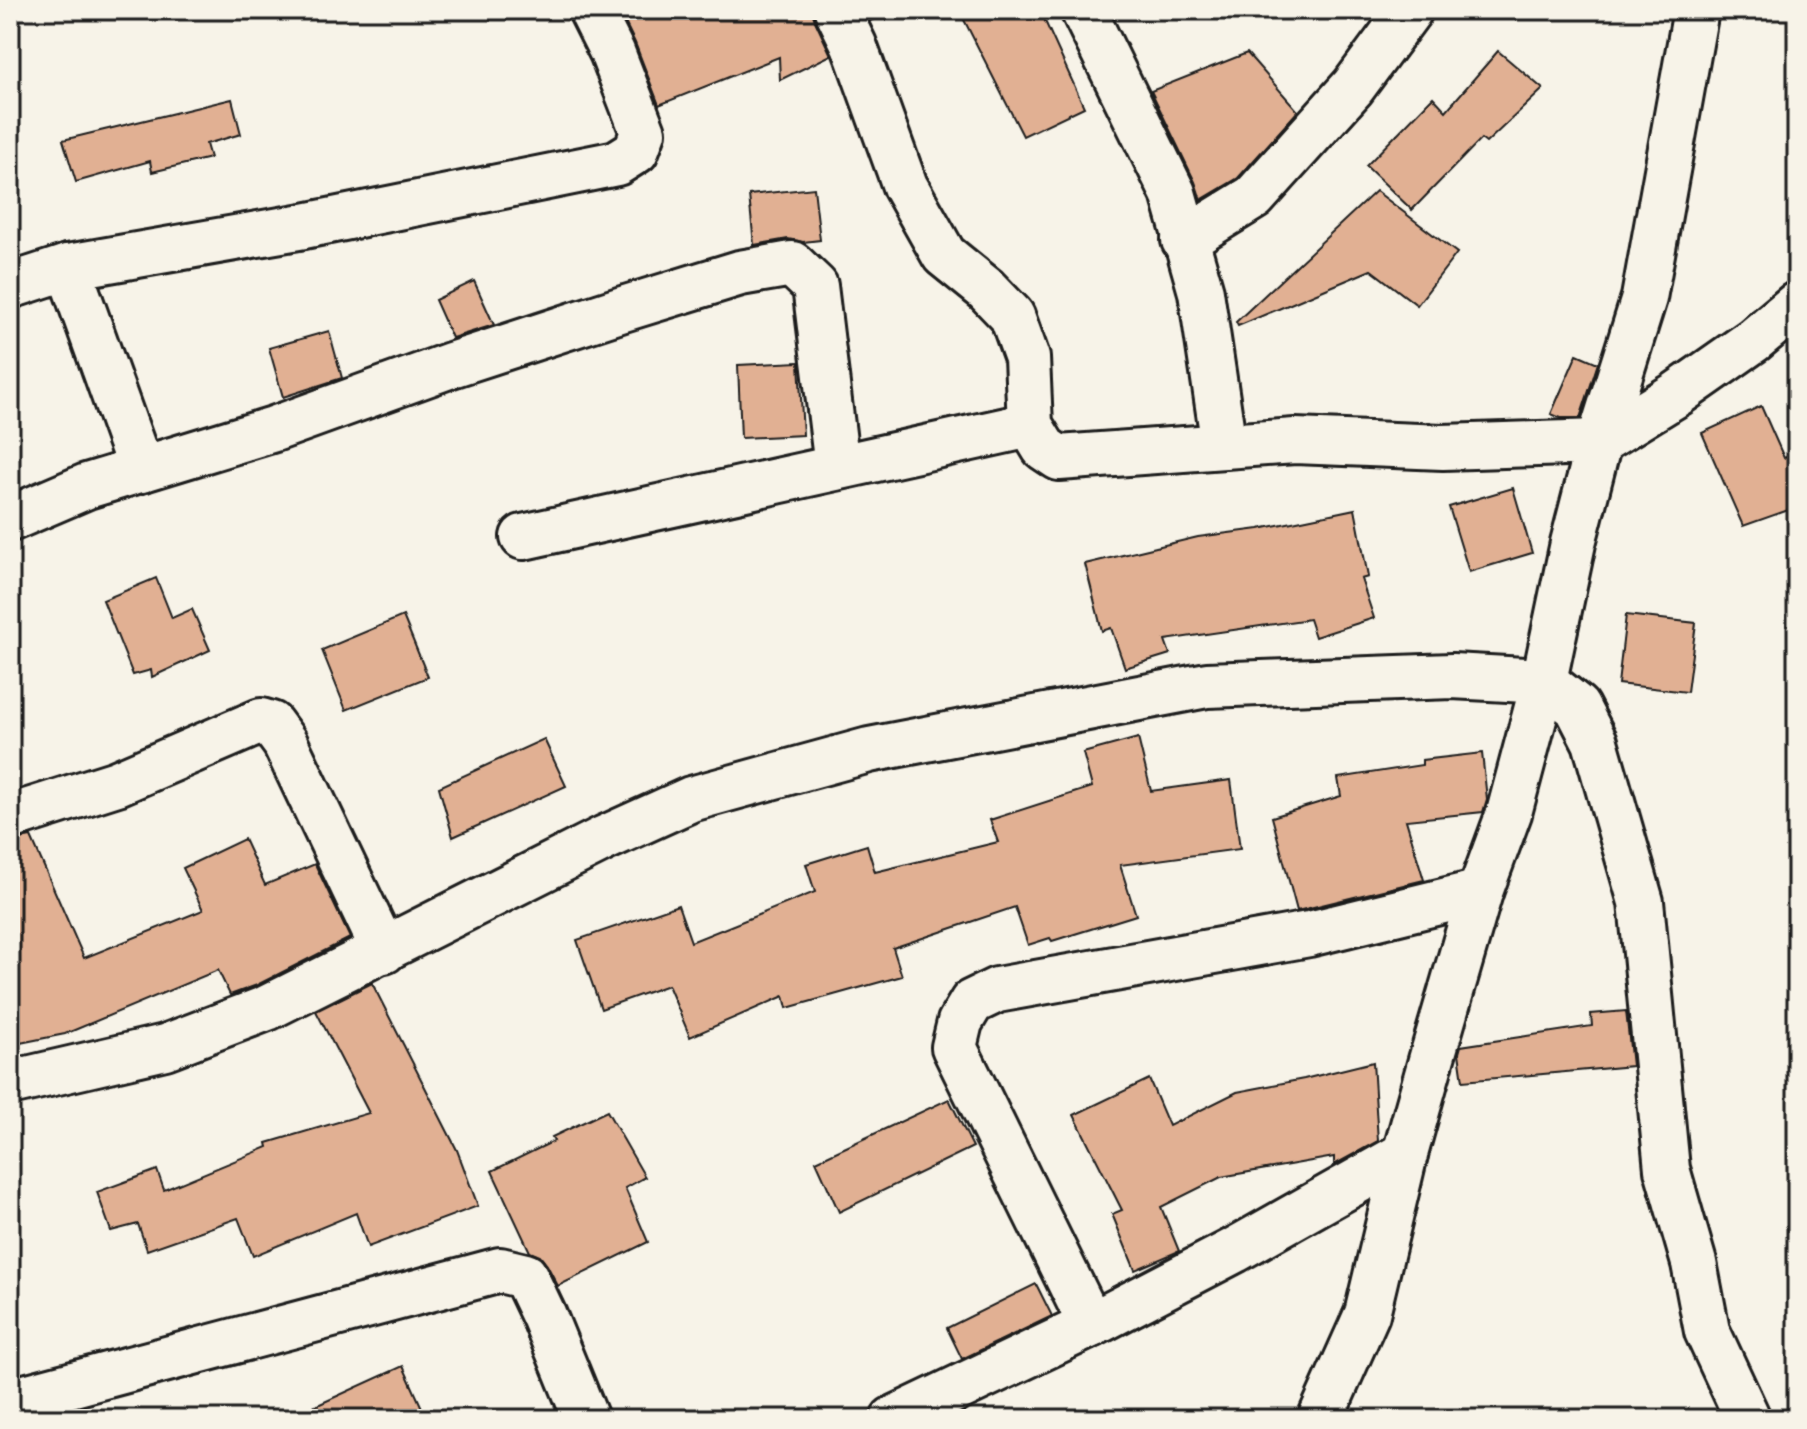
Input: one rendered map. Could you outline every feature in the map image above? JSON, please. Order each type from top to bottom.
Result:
[{"type":"street","points":[[10,286],[68,267],[304,226],[617,163],[636,151],[643,132],[612,52],[591,10]]},
{"type":"street","points":[[837,10],[864,71],[905,186],[944,255],[986,289],[1012,316],[1027,358],[1030,425],[1044,448],[1059,458],[1295,441],[1443,447],[1599,442],[1677,394],[1754,340],[1797,304]]},
{"type":"street","points":[[1083,10],[1173,193],[1201,292],[1224,446]]},
{"type":"street","points":[[1184,240],[1254,197],[1353,87],[1410,10]]},
{"type":"street","points":[[1320,1419],[1367,1314],[1405,1154],[1480,892],[1509,813],[1544,681],[1573,543],[1599,442],[1644,298],[1696,10]]},
{"type":"street","points":[[10,519],[87,486],[274,429],[451,365],[740,273],[792,264],[815,286],[837,467]]},
{"type":"street","points":[[68,267],[141,470]]},
{"type":"street","points":[[523,537],[1030,425]]},
{"type":"street","points":[[10,1083],[165,1047],[267,1008],[605,838],[691,799],[869,750],[1207,685],[1452,676],[1544,681],[1577,707],[1595,742],[1641,902],[1667,1169],[1694,1263],[1707,1331],[1748,1419]]},
{"type":"street","points":[[10,817],[117,783],[261,721],[271,724],[285,743],[384,951]]},
{"type":"street","points":[[1091,1325],[954,1047],[960,1022],[972,1002],[997,990],[1309,934],[1480,892]]},
{"type":"street","points":[[893,1419],[1091,1325],[1235,1250],[1405,1154]]},
{"type":"street","points":[[10,1401],[500,1270],[525,1276],[586,1419]]},
{"type":"building","points":[[619,10],[812,10],[831,55],[780,80],[779,57],[659,105]]},
{"type":"building","points":[[865,10],[891,10],[891,12],[870,21]]},
{"type":"building","points":[[959,10],[1040,10],[1084,107],[1023,136]]},
{"type":"building","points":[[1498,51],[1543,89],[1486,143],[1481,139],[1412,210],[1366,166],[1433,97],[1446,111]]},
{"type":"building","points":[[1247,53],[1298,111],[1238,178],[1201,200],[1151,91]]},
{"type":"building","points":[[232,99],[241,134],[206,144],[210,158],[152,172],[150,161],[76,182],[63,140]]},
{"type":"building","points":[[814,188],[820,240],[803,242],[788,239],[754,245],[749,195]]},
{"type":"building","points":[[1376,191],[1457,253],[1417,305],[1371,270],[1238,326],[1236,322]]},
{"type":"building","points":[[474,281],[494,325],[452,338],[435,300]]},
{"type":"building","points":[[329,331],[342,378],[283,397],[269,348]]},
{"type":"building","points":[[1577,354],[1598,363],[1580,418],[1561,418],[1551,414]]},
{"type":"building","points":[[799,362],[803,435],[741,438],[738,365]]},
{"type":"building","points":[[1761,406],[1784,458],[1797,453],[1797,507],[1743,526],[1702,433]]},
{"type":"building","points":[[1513,488],[1532,553],[1469,572],[1449,507]]},
{"type":"building","points":[[1355,509],[1368,577],[1361,579],[1374,618],[1315,637],[1309,619],[1165,640],[1170,654],[1125,668],[1111,628],[1102,631],[1085,564],[1198,537],[1259,529]]},
{"type":"building","points":[[156,578],[172,618],[192,609],[210,650],[152,677],[151,670],[133,675],[103,600]]},
{"type":"building","points":[[1626,615],[1696,623],[1687,692],[1618,684]]},
{"type":"building","points":[[403,616],[428,677],[346,710],[322,650]]},
{"type":"building","points":[[1138,738],[1151,791],[1231,780],[1240,849],[1120,865],[1136,915],[1052,941],[1050,938],[1028,945],[1015,907],[893,948],[902,976],[787,1008],[784,996],[690,1037],[668,985],[601,1009],[577,940],[678,905],[691,942],[815,892],[806,864],[867,845],[875,872],[998,842],[990,820],[1092,787],[1083,753]]},
{"type":"building","points":[[544,739],[566,786],[453,837],[439,787]]},
{"type":"building","points":[[1482,753],[1487,799],[1483,812],[1406,820],[1424,880],[1297,911],[1272,817],[1341,796],[1338,778],[1422,765],[1422,760]]},
{"type":"building","points":[[31,837],[84,958],[203,910],[183,868],[244,839],[265,885],[315,864],[350,938],[257,985],[230,995],[218,970],[65,1034],[10,1045],[10,841]]},
{"type":"building","points":[[372,983],[457,1150],[478,1206],[368,1247],[356,1213],[253,1256],[238,1218],[147,1250],[138,1224],[111,1231],[97,1192],[157,1170],[164,1190],[268,1147],[267,1143],[369,1113],[316,1011]]},
{"type":"building","points":[[1626,1011],[1632,1066],[1463,1081],[1461,1046],[1592,1026],[1591,1014]]},
{"type":"building","points":[[1373,1062],[1378,1141],[1334,1165],[1334,1157],[1221,1177],[1161,1207],[1179,1251],[1135,1270],[1112,1214],[1122,1210],[1074,1115],[1149,1079],[1169,1126],[1237,1092]]},
{"type":"building","points":[[949,1099],[973,1147],[839,1212],[816,1161]]},
{"type":"building","points":[[607,1111],[645,1177],[625,1188],[648,1242],[558,1286],[540,1256],[530,1252],[492,1171]]},
{"type":"building","points":[[1036,1284],[1052,1316],[962,1359],[947,1328]]},
{"type":"building","points":[[403,1366],[427,1419],[287,1419]]}]
